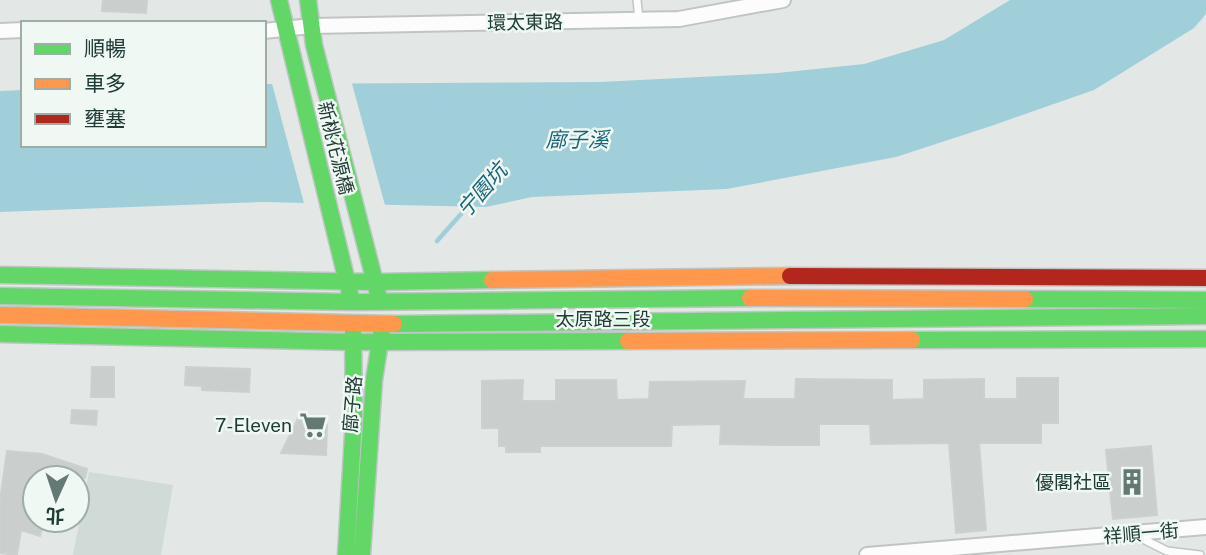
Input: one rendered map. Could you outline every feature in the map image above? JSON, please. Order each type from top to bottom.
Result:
[{"type":"main road","points":[[279,0],[286,37]]},
{"type":"main road","points":[[307,0],[311,26]]},
{"type":"main road","name":"新桃花源橋","points":[[311,26],[369,257]]},
{"type":"main road","name":"新桃花源橋","points":[[286,37],[343,261]]},
{"type":"main road","name":"廍子路","points":[[358,554],[382,323],[369,257]]},
{"type":"main road","name":"廍子路","points":[[343,261],[351,302],[354,342],[358,554]]},
{"type":"main road","name":"太原路三段","points":[[0,275],[348,282],[764,276],[1206,278]]},
{"type":"main road","name":"太原路三段","points":[[0,296],[351,302],[806,297],[1206,300]]},
{"type":"main road","name":"太原路三段","points":[[0,316],[353,324],[1206,316]]},
{"type":"main road","name":"太原路三段","points":[[0,334],[354,342],[1206,339]]},
{"type":"street","name":"環太東路","points":[[266,32],[286,37],[311,26],[639,20],[704,16],[783,0]]},
{"type":"street","points":[[0,30],[21,30]]},
{"type":"street","name":"祥順一街","points":[[867,555],[1206,527]]},
{"type":"lane","points":[[637,0],[639,20]]},
{"type":"lane","points":[[1130,532],[1167,551],[1200,555]]},
{"type":"shaded area","points":[[91,472],[173,485],[161,555],[73,555],[77,534],[91,534]]},
{"type":"water","name":"廍子溪","points":[[1010,0],[1206,0],[1206,14],[1194,28],[1094,90],[896,157],[727,189],[532,197],[486,207],[263,202],[0,212],[0,91],[21,90],[21,147],[266,147],[266,84],[600,82],[777,73],[864,64],[944,40]]},
{"type":"pier","points":[[271,80],[351,80],[386,209],[305,207]]},
{"type":"building","points":[[103,0],[147,0],[146,13],[102,11]]},
{"type":"building","points":[[92,367],[114,367],[114,397],[91,397]]},
{"type":"building","points":[[186,367],[250,369],[249,392],[202,390],[202,386],[185,385]]},
{"type":"building","points":[[1017,378],[1058,378],[1058,423],[1041,423],[1041,443],[979,443],[986,530],[956,533],[949,443],[871,444],[870,424],[819,424],[819,445],[720,444],[721,424],[672,425],[671,446],[540,446],[540,452],[506,452],[506,446],[499,446],[499,428],[482,428],[482,381],[523,380],[522,401],[556,401],[556,380],[616,380],[617,400],[649,399],[650,382],[745,381],[743,399],[795,399],[796,379],[892,380],[892,400],[924,399],[924,380],[984,379],[984,399],[1017,399]]},
{"type":"building","points":[[72,410],[97,411],[96,425],[71,423]]},
{"type":"building","points":[[301,412],[327,425],[326,455],[281,453]]},
{"type":"building","name":"優閣社區","points":[[1151,446],[1157,515],[1113,519],[1106,450]]},
{"type":"building","points":[[7,451],[42,454],[72,464],[21,464],[21,530],[17,555],[0,553],[0,501]]},
{"type":"waterway","name":"宁園坑","points":[[437,241],[469,205]]},
{"type":"traffic: fast","points":[[279,0],[350,294]]},
{"type":"traffic: fast","points":[[308,0],[314,45],[378,294]]},
{"type":"traffic: fast","points":[[0,275],[376,282],[492,280]]},
{"type":"traffic: fast","points":[[0,296],[351,302],[750,298]]},
{"type":"traffic: fast","points":[[1025,299],[1206,300]]},
{"type":"traffic: fast","points":[[394,324],[1206,316]]},
{"type":"traffic: fast","points":[[346,555],[354,417],[353,329]]},
{"type":"traffic: fast","points":[[362,555],[374,380],[382,329]]},
{"type":"traffic: fast","points":[[0,334],[353,342],[628,341]]},
{"type":"traffic: fast","points":[[912,340],[1206,339]]},
{"type":"traffic: slow","points":[[492,280],[790,276]]},
{"type":"traffic: slow","points":[[750,298],[1025,299]]},
{"type":"traffic: slow","points":[[0,315],[394,324]]},
{"type":"traffic: slow","points":[[628,341],[912,340]]},
{"type":"traffic: jam","points":[[790,276],[1206,278]]},
{"type":"place","name":"7-Eleven","points":[[313,425]]},
{"type":"place","name":"優閣社區","points":[[1132,482]]}]
